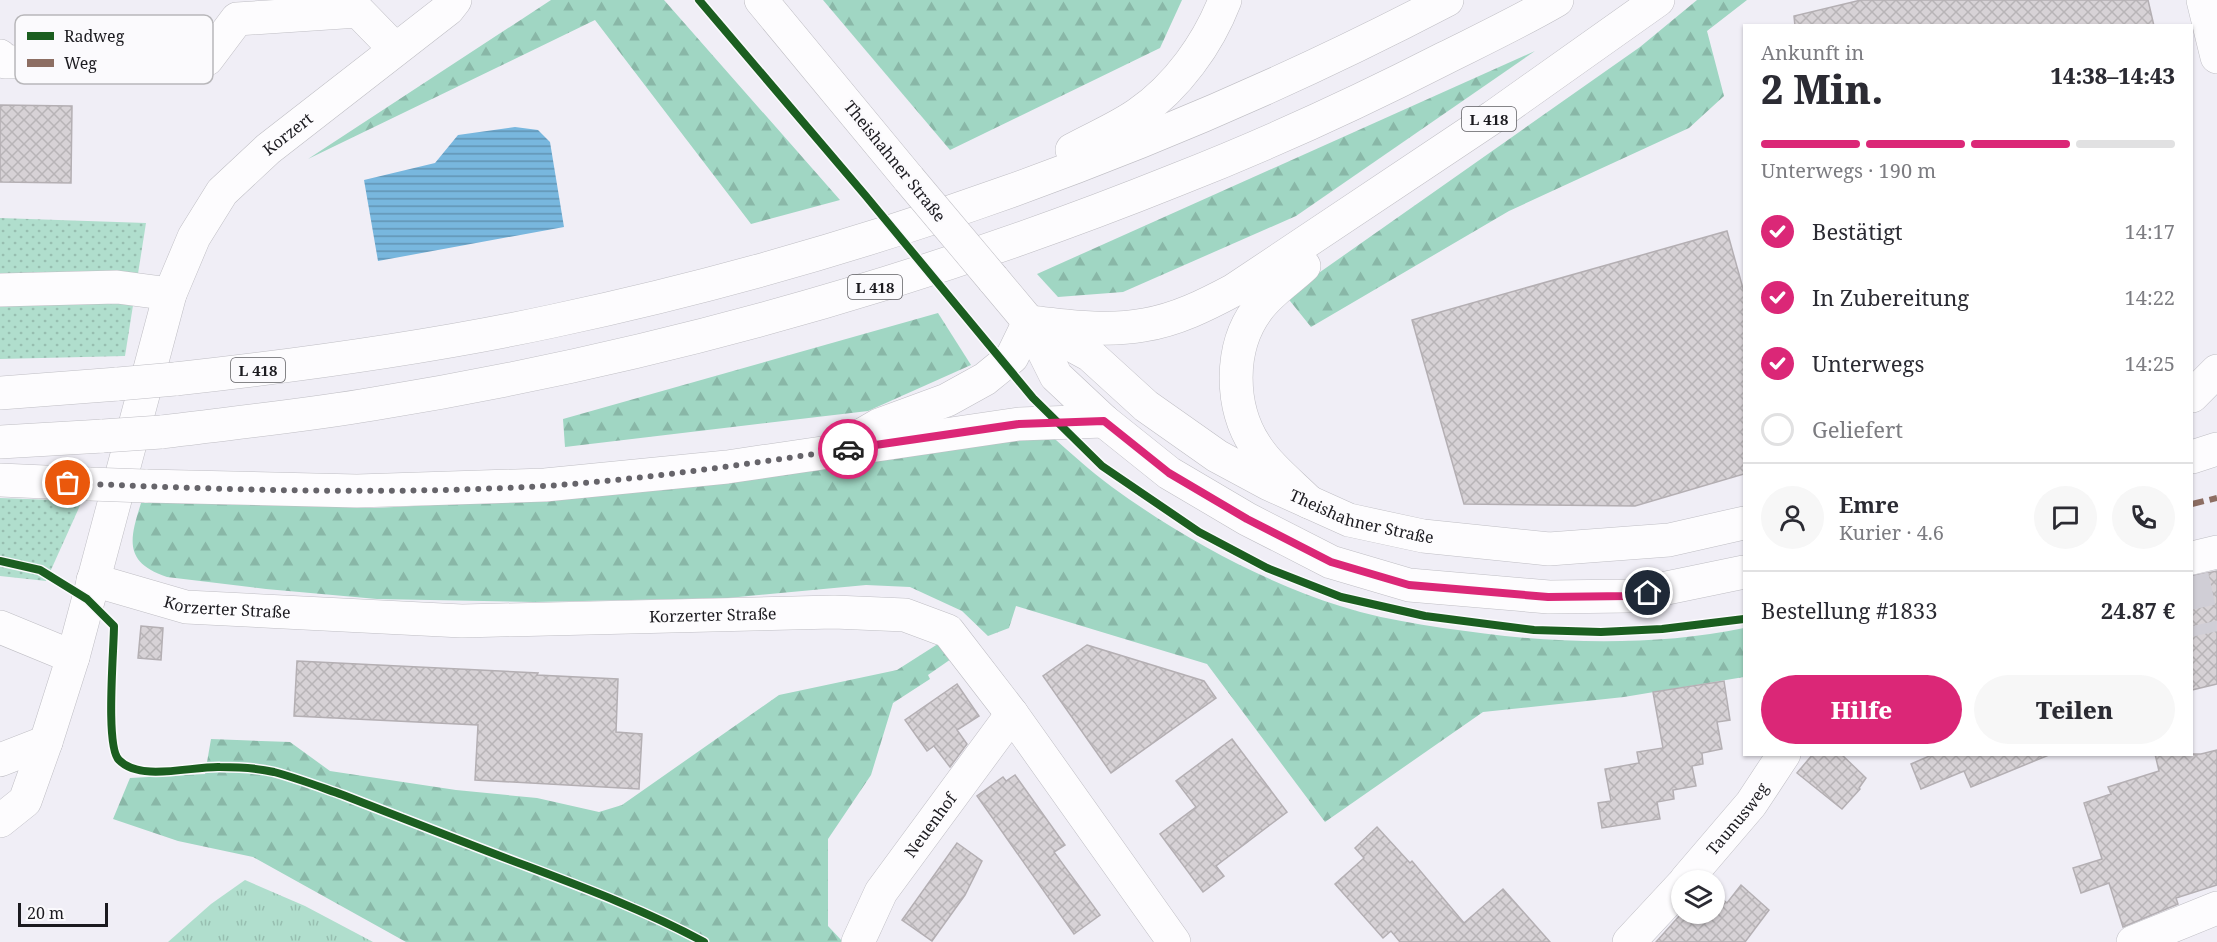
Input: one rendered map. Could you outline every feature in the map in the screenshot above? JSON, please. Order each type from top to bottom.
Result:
[{"type":"main road","name":"Theishahner Straße","points":[[761,0],[1029,322],[1056,376],[1104,421],[1169,473],[1247,519],[1331,562],[1409,585],[1548,597],[1628,596],[1743,572]]},
{"type":"main road","name":"L 418","points":[[985,200],[1138,113],[1173,82],[1200,50],[1225,0]]},
{"type":"main road","name":"L 418","points":[[0,393],[175,379],[340,359],[552,321],[667,294],[813,255],[985,200],[1228,107],[1354,48],[1447,0]]},
{"type":"main road","name":"L 418","points":[[0,442],[160,432],[372,404],[552,371],[801,310],[904,279],[1019,240],[1243,154],[1373,95],[1557,0]]},
{"type":"main road","name":"L 418","points":[[1029,322],[1101,328],[1146,325],[1191,312],[1234,290],[1341,220],[1598,44],[1658,0]]},
{"type":"main road","points":[[2204,0],[2217,57]]},
{"type":"main road","name":"Korzert","points":[[0,821],[25,801],[46,742],[73,657],[170,294],[194,237],[222,192],[268,149],[456,3]]},
{"type":"main road","points":[[213,51],[237,19],[358,10],[396,49]]},
{"type":"main road","points":[[0,56],[5,62],[15,62]]},
{"type":"main road","name":"L 418","points":[[1309,502],[1268,462],[1248,433],[1238,395],[1237,357],[1245,331],[1258,309],[1280,284],[1303,267],[1341,220]]},
{"type":"main road","points":[[0,290],[117,287],[170,294]]},
{"type":"main road","name":"Theishahner Straße","points":[[1029,322],[1090,355],[1146,406],[1210,452],[1269,484],[1349,520],[1423,536],[1549,549],[1669,540],[1743,523]]},
{"type":"main road","points":[[834,451],[879,424],[947,400],[985,379],[1012,357],[1029,322]]},
{"type":"main road","points":[[2193,395],[2217,371]]},
{"type":"main road","points":[[2193,407],[2217,401]]},
{"type":"main road","points":[[0,480],[357,491],[545,486],[727,467],[1019,424],[1104,421]]},
{"type":"main road","points":[[2193,458],[2217,449]]},
{"type":"main road","points":[[2193,458],[2217,463]]},
{"type":"main road","points":[[2193,558],[2217,552]]},
{"type":"main road","name":"Korzerter Straße","points":[[93,580],[186,607],[462,621],[834,612],[905,615],[948,631],[1012,714],[1174,942]]},
{"type":"main road","points":[[0,627],[73,657]]},
{"type":"main road","name":"Neuenhof","points":[[858,942],[881,892],[1012,714]]},
{"type":"main road","points":[[0,760],[46,742]]},
{"type":"main road","name":"Taunusweg","points":[[1695,870],[1751,804],[1783,756]]},
{"type":"main road","points":[[1629,942],[1671,897]]},
{"type":"main road","points":[[2133,942],[2217,908]]},
{"type":"green space","points":[[551,0],[664,0],[840,200],[751,224],[595,20],[308,159]]},
{"type":"green space","points":[[823,0],[1182,0],[1160,48],[950,150]]},
{"type":"green space","points":[[1697,0],[1747,0],[1707,31],[1724,96],[1689,128],[1509,211],[1311,327],[1286,296],[1640,47]]},
{"type":"green space","points":[[1535,51],[1296,216],[1123,292],[1058,297],[1037,274]]},
{"type":"green space","points":[[0,218],[146,223],[125,356],[0,359]]},
{"type":"green space","points":[[938,313],[971,365],[868,411],[565,447],[563,419]]},
{"type":"green space","points":[[1049,434],[1104,481],[1193,540],[1250,570],[1340,606],[1401,621],[1534,639],[1655,640],[1743,628],[1743,677],[1624,697],[1483,712],[1325,822],[1207,664],[1016,606],[1009,628],[988,636],[962,611],[910,587],[866,585],[728,598],[534,602],[377,599],[167,577],[142,564],[133,547],[135,526],[142,500],[374,508],[556,499]]},
{"type":"green space","points":[[0,498],[82,501],[46,581],[0,576]]},
{"type":"green space","points":[[941,642],[951,659],[928,675],[930,679],[893,703],[871,775],[828,839],[828,926],[843,942],[406,942],[253,857],[178,841],[113,819],[130,778],[205,774],[211,739],[290,742],[330,771],[456,790],[537,798],[599,812],[622,805],[779,695],[897,670]]},
{"type":"green space","points":[[245,880],[305,906],[373,942],[168,942],[211,904]]},
{"type":"water","points":[[515,127],[538,130],[550,142],[564,227],[378,261],[364,180],[435,163],[458,135]]},
{"type":"building","points":[[1861,0],[2148,0],[2154,24],[1795,24],[1794,16]]},
{"type":"building","points":[[0,105],[72,106],[71,183],[0,182]]},
{"type":"building","points":[[1727,231],[1743,288],[1743,474],[1635,506],[1464,504],[1412,320]]},
{"type":"building","points":[[2217,571],[2217,684],[2193,690],[2193,576]]},
{"type":"building","points":[[141,626],[163,628],[161,660],[138,658]]},
{"type":"building","points":[[1087,645],[1204,681],[1216,698],[1111,773],[1043,676]]},
{"type":"building","points":[[297,661],[618,679],[616,732],[642,734],[639,789],[475,780],[478,725],[294,716]]},
{"type":"building","points":[[1724,681],[1730,720],[1717,722],[1722,749],[1702,753],[1703,764],[1692,766],[1696,786],[1673,790],[1674,799],[1657,802],[1660,819],[1602,828],[1598,803],[1611,801],[1605,769],[1639,763],[1637,752],[1663,748],[1653,692]]},
{"type":"building","points":[[957,684],[979,716],[957,730],[967,744],[950,767],[934,746],[927,751],[905,720]]},
{"type":"building","points":[[1232,739],[1287,812],[1216,866],[1224,876],[1203,892],[1160,834],[1196,807],[1176,781]]},
{"type":"building","points":[[2217,750],[2217,885],[2176,898],[2178,904],[2123,927],[2109,883],[2081,893],[2073,868],[2102,859],[2084,803],[2111,794],[2108,787],[2159,771],[2155,756],[2201,754]]},
{"type":"building","points":[[1811,756],[1843,756],[1866,778],[1860,789],[1842,809],[1797,773]]},
{"type":"building","points":[[1929,756],[2047,756],[1971,787],[1964,771],[1921,789],[1911,764]]},
{"type":"building","points":[[1015,775],[1065,845],[1054,852],[1100,915],[1074,934],[977,796],[1003,777],[1006,781]]},
{"type":"building","points":[[1377,827],[1410,863],[1412,861],[1464,923],[1503,889],[1550,942],[1400,942],[1391,931],[1383,938],[1335,884],[1364,858],[1355,848]]},
{"type":"building","points":[[957,843],[982,861],[965,895],[932,941],[902,920]]},
{"type":"building","points":[[1741,885],[1769,910],[1745,942],[1656,942],[1672,924],[1725,924],[1725,901],[1727,903]]},
{"type":"tunnel","points":[[2193,580],[2205,634]]},
{"type":"marked path","points":[[2193,504],[2217,498]]},
{"type":"cycle path","points":[[699,0],[865,195],[1033,398],[1102,466],[1199,532],[1267,568],[1341,597],[1425,616],[1534,630],[1601,632],[1662,629],[1743,619]]},
{"type":"cycle path","points":[[0,561],[40,570],[87,599],[114,626],[112,737],[119,760],[128,767],[153,772],[208,767],[240,768],[291,777],[588,890],[647,914],[704,942]]},
{"type":"way so far","points":[[68,483],[357,491],[545,486],[727,467],[848,449]]},
{"type":"route","points":[[848,449],[1019,424],[1104,421],[1169,473],[1247,519],[1331,562],[1409,585],[1548,597],[1628,596],[1648,593]]}]
